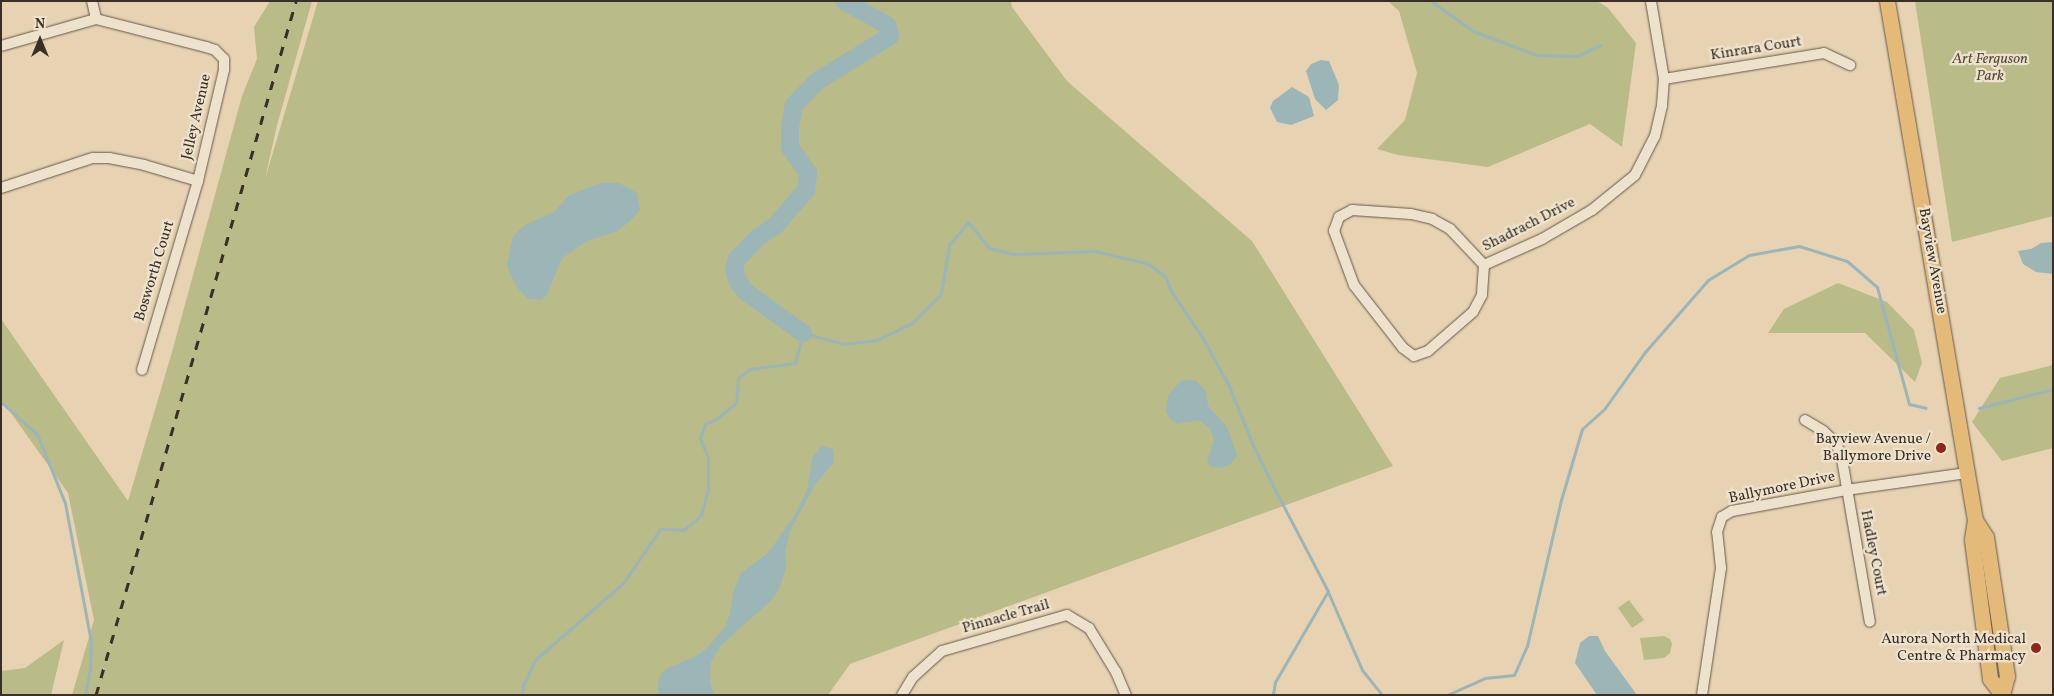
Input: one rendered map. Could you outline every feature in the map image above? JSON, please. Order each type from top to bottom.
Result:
[{"type":"main road","name":"Bayview Avenue","points":[[1887,1],[1975,520],[1986,538],[2007,676],[2001,694]]},
{"type":"street","points":[[1,46],[96,19],[92,1]]},
{"type":"street","name":"Shadrach Drive","points":[[1484,265],[1542,239],[1592,210],[1635,175],[1655,136],[1662,106],[1664,79],[1651,1]]},
{"type":"street","name":"Jelley Avenue","points":[[1,188],[93,158],[109,158],[144,165],[198,181],[224,70],[224,59],[215,50],[206,47],[96,19]]},
{"type":"street","name":"Kinrara Court","points":[[1664,79],[1824,53],[1850,65]]},
{"type":"street","name":"Bosworth Court","points":[[142,370],[198,181]]},
{"type":"street","points":[[1352,210],[1411,214],[1432,219],[1450,228],[1484,265],[1482,295],[1472,312],[1428,352],[1414,356],[1402,348],[1354,285],[1334,231],[1339,217],[1352,210]]},
{"type":"street","name":"Hadley Court","points":[[1805,420],[1823,431],[1836,444],[1842,459],[1870,622]]},
{"type":"street","name":"Ballymore Drive","points":[[1702,695],[1721,568],[1717,532],[1722,517],[1732,511],[1846,490],[1967,473]]},
{"type":"street","name":"Pinnacle Trail","points":[[902,695],[913,677],[942,651],[1067,615],[1089,628],[1116,672],[1126,695]]},
{"type":"green space","points":[[270,1],[312,1],[277,125],[265,179],[318,1],[1011,1],[1012,7],[1067,81],[1252,241],[1393,466],[850,664],[828,695],[72,695],[94,620],[68,493],[1,399],[1,319],[128,501],[172,352],[242,96],[257,59],[254,27]]},
{"type":"green space","points":[[1388,1],[1597,1],[1608,8],[1636,43],[1622,147],[1590,124],[1488,167],[1398,155],[1377,149],[1405,120],[1417,73],[1399,11]]},
{"type":"green space","name":"Art Ferguson Park","points":[[1915,1],[2053,1],[2053,216],[1952,242]]},
{"type":"green space","points":[[1838,283],[1887,302],[1914,330],[1922,363],[1915,382],[1865,333],[1768,333],[1784,309]]},
{"type":"green space","points":[[2053,365],[2053,448],[2002,461],[1972,422],[2000,378]]},
{"type":"green space","points":[[1629,600],[1644,620],[1632,628],[1618,608]]},
{"type":"green space","points":[[1664,636],[1670,639],[1672,644],[1670,653],[1664,658],[1644,660],[1640,638]]},
{"type":"green space","points":[[64,640],[51,695],[1,695],[1,671],[25,668]]},
{"type":"water","points":[[1321,60],[1329,61],[1339,85],[1338,100],[1326,110],[1315,99],[1306,71],[1311,64]]},
{"type":"water","points":[[1292,87],[1309,97],[1314,116],[1291,125],[1277,122],[1270,108],[1273,101]]},
{"type":"water","points":[[600,183],[619,183],[637,193],[640,210],[617,231],[587,241],[562,258],[547,295],[541,300],[528,299],[516,286],[507,266],[513,236],[525,225],[554,212],[568,196]]},
{"type":"water","points":[[2053,242],[2053,274],[2036,272],[2023,264],[2018,251],[2031,249],[2041,243]]},
{"type":"water","points":[[1195,380],[1206,391],[1208,406],[1227,427],[1237,455],[1231,464],[1221,468],[1210,466],[1207,459],[1214,442],[1212,432],[1207,426],[1199,420],[1177,424],[1171,420],[1166,412],[1168,395],[1181,381]]},
{"type":"water","points":[[822,446],[833,449],[834,462],[816,483],[790,531],[785,551],[786,567],[780,587],[772,600],[721,645],[711,662],[710,682],[714,695],[659,695],[658,683],[661,674],[668,668],[696,656],[706,649],[725,627],[730,614],[733,593],[741,573],[768,553],[795,515],[807,490],[813,456]]},
{"type":"water","points":[[1589,636],[1598,636],[1605,651],[1637,695],[1597,695],[1575,663],[1580,643]]},
{"type":"waterway","points":[[803,333],[746,292],[737,280],[734,269],[737,259],[757,238],[776,225],[806,190],[808,173],[790,147],[790,127],[794,105],[816,82],[890,36],[887,25],[844,1]]},
{"type":"waterway","points":[[1431,1],[1473,31],[1537,55],[1577,56],[1601,45]]},
{"type":"waterway","points":[[522,695],[523,685],[535,660],[624,582],[660,529],[684,530],[701,515],[708,489],[708,458],[700,438],[705,424],[716,419],[736,403],[738,378],[750,369],[795,363],[803,333],[844,344],[877,340],[912,323],[941,294],[949,245],[968,222],[989,248],[1013,254],[1094,251],[1147,263],[1165,276],[1171,291],[1202,337],[1229,386],[1252,443],[1328,591],[1275,682],[1273,695]]},
{"type":"waterway","points":[[1447,695],[1485,678],[1514,675],[1527,646],[1561,500],[1582,429],[1605,408],[1645,352],[1708,280],[1749,255],[1799,246],[1847,261],[1877,287],[1909,404],[1926,408]]},
{"type":"waterway","points":[[1979,408],[2053,389]]},
{"type":"waterway","points":[[1,402],[37,434],[65,503],[91,642],[90,669],[85,695]]},
{"type":"waterway","points":[[1328,592],[1362,670],[1382,695]]},
{"type":"railway","points":[[96,695],[296,1]]},
{"type":"place","name":"Bayview Avenue / Ballymore Drive","points":[[1941,448]]},
{"type":"place","name":"Aurora North Medical Centre & Pharmacy","points":[[2036,648]]}]
